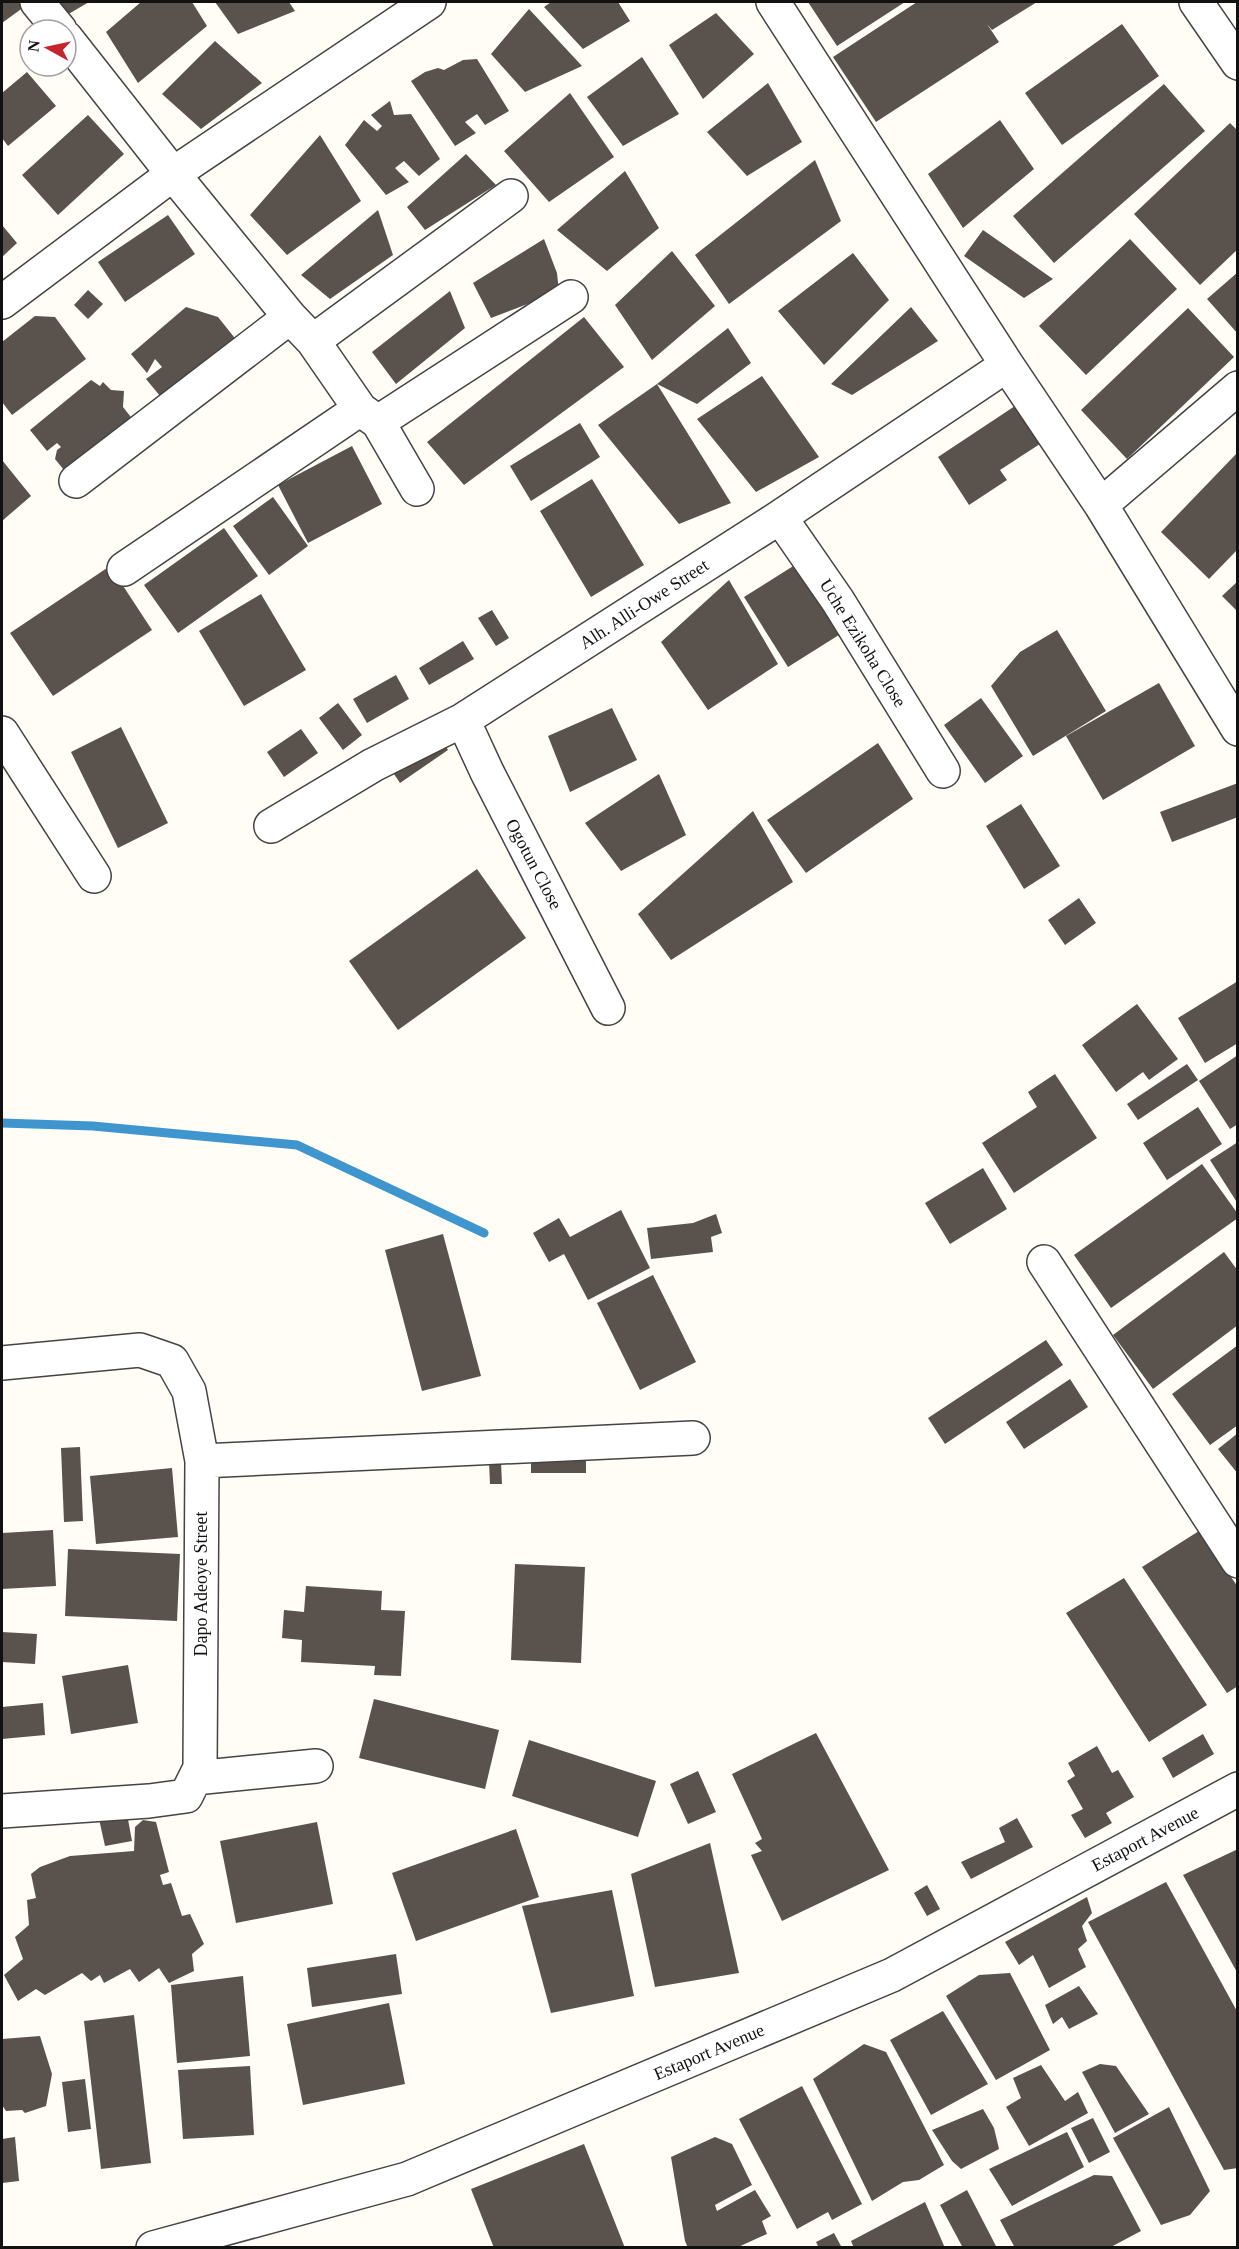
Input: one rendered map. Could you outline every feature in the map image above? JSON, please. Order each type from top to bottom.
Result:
[{"type":"street","points":[[37,2],[50,18]]},
{"type":"street","points":[[2,302],[173,174],[429,2]]},
{"type":"street","points":[[773,2],[1006,365],[1101,505],[1238,729]]},
{"type":"street","points":[[1196,2],[1238,63]]},
{"type":"street","points":[[78,53],[173,174],[313,341],[369,416],[417,489]]},
{"type":"street","points":[[313,341],[511,196]]},
{"type":"street","points":[[124,569],[369,416],[571,297]]},
{"type":"street","points":[[76,481],[291,317]]},
{"type":"street","name":"Alh. Alli-Owe Street","points":[[271,826],[373,765],[462,720],[780,517],[1006,365]]},
{"type":"street","points":[[1101,505],[1238,388]]},
{"type":"street","name":"Uche Ezikoha Close","points":[[780,517],[838,601],[943,771]]},
{"type":"street","name":"Ogotun Close","points":[[462,720],[608,1008]]},
{"type":"street","points":[[2,733],[94,876]]},
{"type":"street","points":[[1044,1262],[1238,1562]]},
{"type":"street","name":"Dapo Adeoye Street","points":[[2,1363],[140,1350],[172,1361],[189,1391],[202,1461],[200,1768],[195,1778]]},
{"type":"street","points":[[202,1461],[693,1438]]},
{"type":"street","points":[[2,1811],[148,1801],[186,1796],[195,1778],[316,1766]]},
{"type":"street","name":"Estaport Avenue","points":[[153,2247],[407,2179],[892,1975],[1238,1789]]},
{"type":"building","points":[[2,2],[20,2],[24,7],[2,23]]},
{"type":"building","points":[[50,2],[89,2],[62,18],[59,18]]},
{"type":"building","points":[[141,2],[192,2],[207,26],[138,83],[106,32]]},
{"type":"building","points":[[215,2],[289,2],[295,11],[238,34]]},
{"type":"building","points":[[551,2],[618,2],[630,21],[583,49],[544,7]]},
{"type":"building","points":[[808,2],[905,2],[837,46]]},
{"type":"building","points":[[917,2],[1037,2],[992,30],[987,24],[999,42],[876,122],[833,57]]},
{"type":"building","points":[[529,9],[582,66],[525,92],[491,54]]},
{"type":"building","points":[[716,13],[754,54],[703,99],[669,45]]},
{"type":"building","points":[[1122,24],[1159,76],[1062,145],[1025,93]]},
{"type":"building","points":[[215,41],[262,83],[201,129],[162,94]]},
{"type":"building","points":[[642,57],[679,114],[623,146],[587,97]]},
{"type":"building","points":[[477,59],[509,111],[485,125],[477,114],[465,122],[476,133],[455,146],[411,81],[425,72],[438,68],[444,70],[463,60]]},
{"type":"building","points":[[20,78],[32,78],[56,106],[8,146],[2,138],[2,93]]},
{"type":"building","points":[[768,83],[802,142],[747,176],[707,132]]},
{"type":"building","points":[[1164,84],[1205,131],[1054,263],[1013,216]]},
{"type":"building","points":[[570,93],[614,157],[549,202],[504,151]]},
{"type":"building","points":[[390,101],[394,115],[411,114],[440,159],[419,176],[404,161],[395,168],[409,182],[386,195],[345,145],[364,120],[377,131],[382,126],[371,115]]},
{"type":"building","points":[[88,115],[124,154],[58,215],[22,175]]},
{"type":"building","points":[[1000,120],[1034,169],[963,228],[928,174]]},
{"type":"building","points":[[1230,123],[1238,131],[1238,249],[1200,285],[1134,214]]},
{"type":"building","points":[[320,135],[361,201],[287,255],[250,215]]},
{"type":"building","points":[[466,154],[496,185],[425,230],[407,207]]},
{"type":"building","points":[[815,160],[841,221],[729,304],[695,255]]},
{"type":"building","points":[[625,171],[659,228],[607,271],[557,230]]},
{"type":"building","points":[[378,210],[393,255],[330,299],[301,275]]},
{"type":"building","points":[[168,215],[195,254],[125,302],[98,262]]},
{"type":"building","points":[[2,225],[17,243],[2,257]]},
{"type":"building","points":[[983,230],[1053,279],[1024,298],[964,256]]},
{"type":"building","points":[[544,239],[557,273],[559,292],[491,318],[473,283]]},
{"type":"building","points":[[1130,239],[1177,289],[1086,375],[1039,326]]},
{"type":"building","points":[[672,251],[715,306],[652,360],[615,305]]},
{"type":"building","points":[[853,253],[889,300],[824,365],[778,311]]},
{"type":"building","points":[[1238,272],[1238,334],[1207,299]]},
{"type":"building","points":[[88,290],[103,304],[88,319],[74,305]]},
{"type":"building","points":[[450,291],[465,328],[396,384],[372,352]]},
{"type":"building","points":[[186,307],[218,317],[238,342],[165,402],[146,379],[162,367],[155,359],[147,373],[131,354]]},
{"type":"building","points":[[911,307],[938,341],[852,395],[831,384]]},
{"type":"building","points":[[1188,308],[1234,357],[1127,459],[1081,410]]},
{"type":"building","points":[[35,316],[55,317],[86,359],[12,415],[2,402],[2,342]]},
{"type":"building","points":[[584,317],[624,367],[464,485],[427,442]]},
{"type":"building","points":[[728,328],[751,363],[697,404],[657,384]]},
{"type":"building","points":[[762,376],[819,457],[756,492],[697,419]]},
{"type":"building","points":[[91,380],[100,386],[103,382],[111,390],[124,391],[123,407],[134,421],[68,475],[55,459],[57,450],[61,447],[57,443],[47,451],[30,430]]},
{"type":"building","points":[[657,384],[731,503],[679,524],[598,425]]},
{"type":"building","points":[[1018,404],[1043,442],[1000,470],[1007,480],[969,505],[938,457]]},
{"type":"building","points":[[580,423],[600,457],[531,501],[510,466]]},
{"type":"building","points":[[352,446],[382,504],[308,543],[278,485]]},
{"type":"building","points":[[1238,452],[1238,549],[1209,579],[1161,532]]},
{"type":"building","points":[[2,460],[31,496],[2,521]]},
{"type":"building","points":[[592,479],[644,565],[591,597],[540,511]]},
{"type":"building","points":[[273,497],[308,546],[269,575],[233,526]]},
{"type":"building","points":[[224,528],[258,576],[178,633],[144,585]]},
{"type":"building","points":[[798,563],[842,633],[788,667],[744,597]]},
{"type":"building","points":[[110,566],[152,630],[53,696],[10,633]]},
{"type":"building","points":[[729,580],[778,664],[708,710],[661,642]]},
{"type":"building","points":[[1238,581],[1238,612],[1222,596]]},
{"type":"building","points":[[261,594],[306,670],[244,706],[199,631]]},
{"type":"building","points":[[492,610],[509,638],[496,646],[478,618]]},
{"type":"building","points":[[1057,630],[1106,711],[1033,756],[991,686],[1020,652]]},
{"type":"building","points":[[463,641],[474,659],[429,685],[419,668]]},
{"type":"building","points":[[396,675],[409,699],[367,723],[353,699]]},
{"type":"building","points":[[1159,683],[1195,746],[1103,800],[1066,736]]},
{"type":"building","points":[[981,698],[1023,756],[985,783],[944,725]]},
{"type":"building","points":[[338,703],[362,735],[343,750],[319,718]]},
{"type":"building","points":[[612,708],[637,760],[570,792],[548,736]]},
{"type":"building","points":[[121,727],[168,823],[118,848],[71,752]]},
{"type":"building","points":[[301,729],[318,753],[284,777],[267,752]]},
{"type":"building","points":[[439,735],[448,750],[400,783],[390,768]]},
{"type":"building","points":[[878,743],[913,799],[806,873],[767,820]]},
{"type":"building","points":[[659,774],[686,835],[621,871],[585,823]]},
{"type":"building","points":[[1238,783],[1238,817],[1172,842],[1160,812]]},
{"type":"building","points":[[1021,804],[1060,866],[1024,889],[986,826]]},
{"type":"building","points":[[753,811],[793,882],[671,960],[638,914]]},
{"type":"building","points":[[477,869],[526,938],[398,1030],[349,961]]},
{"type":"building","points":[[1079,898],[1096,923],[1065,945],[1048,920]]},
{"type":"building","points":[[1238,981],[1238,1043],[1205,1063],[1178,1018]]},
{"type":"building","points":[[1137,1004],[1178,1059],[1149,1080],[1143,1072],[1116,1092],[1082,1045]]},
{"type":"building","points":[[1238,1055],[1238,1124],[1230,1129],[1199,1081]]},
{"type":"building","points":[[1187,1064],[1198,1080],[1138,1120],[1127,1104]]},
{"type":"building","points":[[1055,1074],[1097,1138],[1014,1193],[982,1143],[1037,1107],[1028,1092]]},
{"type":"building","points":[[1198,1107],[1222,1144],[1167,1180],[1143,1143]]},
{"type":"building","points":[[1238,1142],[1238,1204],[1210,1160]]},
{"type":"building","points":[[1202,1164],[1238,1214],[1238,1218],[1111,1308],[1074,1255]]},
{"type":"building","points":[[983,1168],[1007,1209],[950,1244],[925,1203]]},
{"type":"building","points":[[621,1210],[650,1268],[588,1300],[564,1254],[549,1262],[533,1233],[559,1218],[570,1237]]},
{"type":"building","points":[[716,1214],[722,1233],[711,1237],[713,1252],[651,1259],[647,1228],[693,1223]]},
{"type":"building","points":[[443,1234],[481,1376],[422,1391],[385,1250]]},
{"type":"building","points":[[1224,1252],[1238,1271],[1238,1325],[1153,1389],[1113,1335]]},
{"type":"building","points":[[653,1275],[696,1362],[640,1390],[597,1303]]},
{"type":"building","points":[[1046,1340],[1063,1365],[945,1444],[928,1418]]},
{"type":"building","points":[[1238,1345],[1238,1425],[1210,1445],[1172,1394]]},
{"type":"building","points":[[1070,1379],[1088,1407],[1024,1449],[1006,1422]]},
{"type":"building","points":[[1238,1433],[1238,1474],[1218,1449]]},
{"type":"building","points":[[80,1447],[83,1521],[64,1522],[61,1448]]},
{"type":"building","points":[[531,1457],[586,1457],[586,1473],[531,1473]]},
{"type":"building","points":[[489,1462],[501,1462],[502,1484],[490,1484]]},
{"type":"building","points":[[172,1468],[178,1537],[96,1544],[90,1476]]},
{"type":"building","points":[[53,1530],[56,1586],[2,1589],[2,1533]]},
{"type":"building","points":[[1199,1531],[1238,1587],[1238,1686],[1227,1693],[1142,1567]]},
{"type":"building","points":[[68,1549],[180,1554],[177,1621],[65,1616]]},
{"type":"building","points":[[515,1564],[585,1567],[581,1663],[511,1660]]},
{"type":"building","points":[[1124,1578],[1207,1705],[1149,1742],[1066,1613]]},
{"type":"building","points":[[306,1586],[382,1591],[381,1610],[405,1611],[401,1676],[374,1675],[375,1666],[301,1662],[302,1640],[282,1638],[284,1610],[304,1612]]},
{"type":"building","points":[[2,1632],[37,1634],[35,1664],[2,1662]]},
{"type":"building","points":[[128,1665],[138,1723],[71,1734],[62,1676]]},
{"type":"building","points":[[374,1699],[499,1730],[485,1789],[359,1758]]},
{"type":"building","points":[[43,1703],[45,1735],[2,1739],[2,1707]]},
{"type":"building","points":[[816,1733],[889,1870],[782,1921],[751,1855],[762,1851],[755,1843],[762,1839],[732,1774]]},
{"type":"building","points":[[1203,1734],[1214,1754],[1173,1778],[1162,1758]]},
{"type":"building","points":[[529,1740],[656,1781],[638,1837],[512,1796]]},
{"type":"building","points":[[1097,1746],[1112,1773],[1118,1770],[1134,1797],[1106,1813],[1112,1823],[1085,1838],[1071,1815],[1083,1809],[1067,1781],[1075,1776],[1068,1763]]},
{"type":"building","points":[[698,1771],[716,1812],[688,1824],[670,1784]]},
{"type":"building","points":[[127,1814],[132,1841],[105,1846],[99,1819]]},
{"type":"building","points":[[1017,1818],[1033,1847],[971,1879],[961,1862],[1005,1842],[999,1828]]},
{"type":"building","points":[[143,1820],[156,1822],[169,1872],[160,1875],[163,1885],[171,1883],[182,1916],[190,1914],[204,1944],[192,1954],[194,1971],[169,1983],[159,1968],[139,1982],[130,1969],[104,1983],[100,1975],[91,1981],[82,1973],[45,1995],[36,1989],[18,2001],[4,1975],[23,1959],[15,1937],[29,1925],[27,1900],[36,1898],[31,1874],[40,1867],[70,1856],[134,1851],[135,1827]]},
{"type":"building","points":[[317,1822],[333,1904],[236,1923],[220,1841]]},
{"type":"building","points":[[516,1829],[539,1897],[416,1941],[392,1873]]},
{"type":"building","points":[[710,1843],[739,1973],[655,1987],[631,1874]]},
{"type":"building","points":[[1238,1849],[1238,1974],[1183,1875]]},
{"type":"building","points":[[1166,1882],[1238,2013],[1238,2168],[1224,2170],[1088,1922]]},
{"type":"building","points":[[927,1885],[940,1909],[927,1916],[914,1893]]},
{"type":"building","points":[[612,1890],[634,1996],[551,2013],[522,1906]]},
{"type":"building","points":[[1087,1897],[1092,1913],[1082,1926],[1087,1941],[1078,1949],[1086,1967],[1049,1988],[1033,1955],[1019,1965],[1005,1942]]},
{"type":"building","points":[[396,1954],[402,1994],[312,2007],[307,1968]]},
{"type":"building","points":[[1010,1973],[1050,2050],[996,2080],[946,1996],[979,1975]]},
{"type":"building","points":[[243,1976],[250,2056],[177,2063],[171,1985]]},
{"type":"building","points":[[1079,1986],[1098,2014],[1069,2029],[1062,2017],[1053,2024],[1045,2005]]},
{"type":"building","points":[[389,2003],[405,2084],[303,2105],[287,2024]]},
{"type":"building","points":[[943,2011],[988,2084],[931,2115],[890,2040]]},
{"type":"building","points":[[134,2015],[151,2163],[101,2169],[84,2021]]},
{"type":"building","points":[[40,2036],[52,2074],[46,2106],[25,2113],[22,2110],[6,2111],[2,2105],[2,2039]]},
{"type":"building","points":[[864,2044],[886,2052],[944,2165],[919,2180],[903,2182],[872,2201],[813,2079]]},
{"type":"building","points":[[1100,2064],[1116,2066],[1149,2114],[1115,2133],[1082,2072]]},
{"type":"building","points":[[1041,2065],[1065,2101],[1078,2092],[1088,2113],[1029,2146],[1006,2107],[1021,2098],[1013,2078]]},
{"type":"building","points":[[250,2066],[254,2135],[183,2139],[178,2070]]},
{"type":"building","points":[[85,2079],[91,2129],[68,2132],[62,2082]]},
{"type":"building","points":[[802,2086],[862,2204],[832,2220],[828,2212],[797,2229],[739,2119]]},
{"type":"building","points":[[1169,2107],[1210,2191],[1190,2215],[1161,2225],[1113,2138]]},
{"type":"building","points":[[983,2109],[994,2128],[999,2149],[961,2169],[952,2161],[932,2130]]},
{"type":"building","points":[[1093,2118],[1110,2152],[1089,2163],[1071,2128]]},
{"type":"building","points":[[1067,2132],[1084,2167],[1012,2206],[989,2169]]},
{"type":"building","points":[[15,2137],[19,2181],[2,2183],[2,2139]]},
{"type":"building","points":[[715,2137],[732,2144],[752,2185],[715,2205],[717,2211],[755,2190],[771,2216],[762,2221],[767,2234],[736,2248],[688,2248],[671,2157]]},
{"type":"building","points":[[584,2144],[625,2248],[494,2248],[471,2189]]},
{"type":"building","points":[[1094,2175],[1112,2176],[1141,2231],[1109,2248],[1015,2248],[1000,2220]]},
{"type":"building","points":[[967,2190],[997,2248],[963,2248],[940,2205]]},
{"type":"building","points":[[925,2202],[945,2248],[854,2248],[851,2241]]},
{"type":"building","points":[[834,2233],[842,2248],[819,2248],[816,2242]]},
{"type":"waterway","points":[[2,1123],[93,1126],[297,1145],[484,1233]]}]
